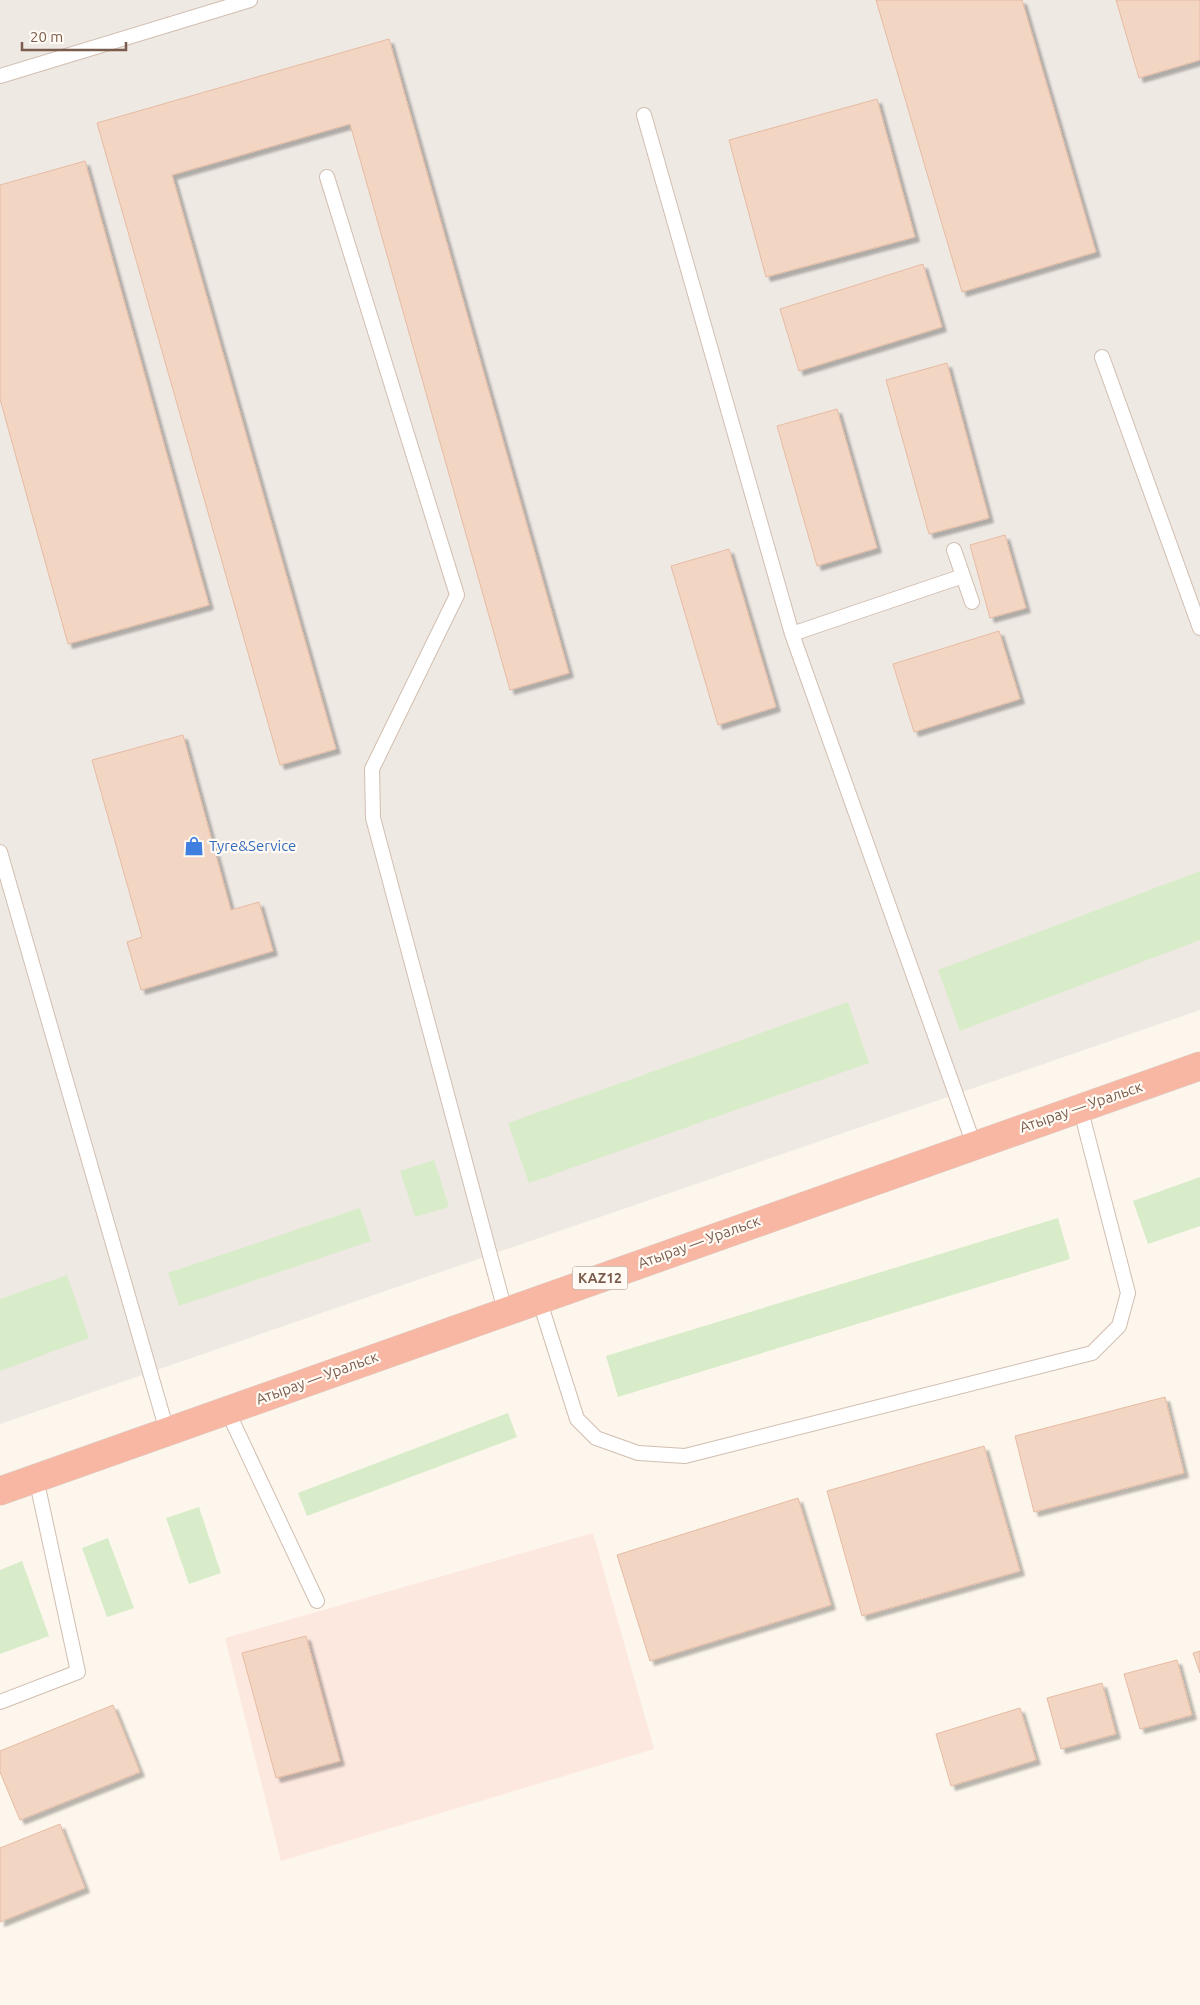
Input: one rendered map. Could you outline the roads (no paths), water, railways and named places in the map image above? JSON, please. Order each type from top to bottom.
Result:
[{"type":"highway","name":"Атырау — Уральск","points":[[0,1491],[974,1144],[1200,1066]]},
{"type":"lane","points":[[0,76],[250,0]]},
{"type":"lane","points":[[644,115],[792,634],[974,1144]]},
{"type":"lane","points":[[327,176],[458,595],[372,769],[373,818],[505,1311]]},
{"type":"lane","points":[[1102,357],[1200,628]]},
{"type":"lane","points":[[954,550],[972,602]]},
{"type":"lane","points":[[792,634],[963,576]]},
{"type":"lane","points":[[0,852],[167,1432]]},
{"type":"lane","points":[[539,1299],[576,1419],[596,1438],[638,1452],[685,1456],[1092,1353],[1119,1326],[1128,1293],[1080,1107]]},
{"type":"lane","points":[[227,1410],[317,1601]]},
{"type":"lane","points":[[0,1702],[78,1672],[36,1478]]},
{"type":"place","name":"Tyre&Service","points":[[194,846]]}]
